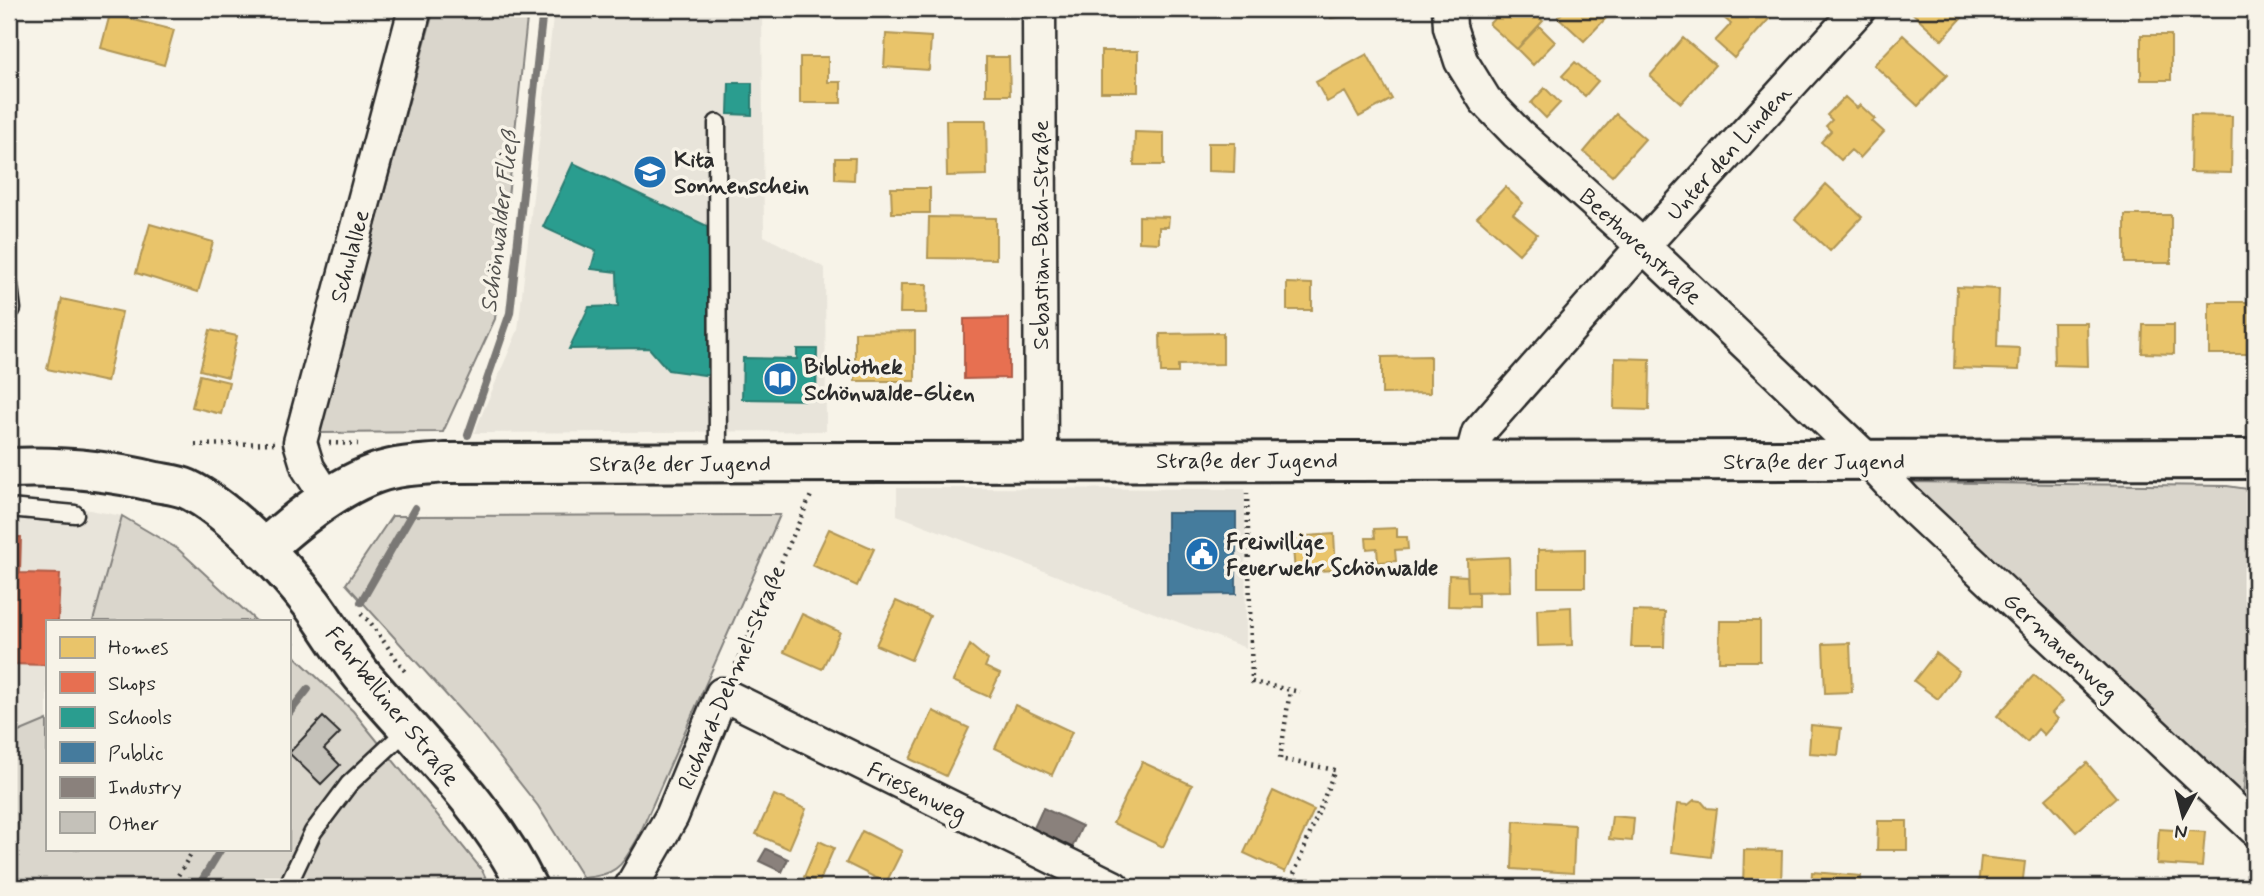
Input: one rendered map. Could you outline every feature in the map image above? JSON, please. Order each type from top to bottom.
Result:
[{"type":"street","name":"Schulallee","points":[[300,442],[415,9]]},
{"type":"street","name":"Sebastian-Bach-Straße","points":[[1039,9],[1041,462]]},
{"type":"street","name":"Beethovenstraße","points":[[1449,9],[1450,27],[1461,61],[1485,100],[1517,133],[1643,246],[1868,461]]},
{"type":"street","name":"Unter den Linden","points":[[1471,460],[1478,433],[1643,246],[1859,9]]},
{"type":"street","points":[[300,442],[308,468],[328,499]]},
{"type":"street","name":"Straße der Jugend","points":[[263,550],[292,524],[367,477],[390,469],[445,463],[2255,459]]},
{"type":"street","name":"Germanenweg","points":[[1868,461],[1906,501],[2255,829]]},
{"type":"street","name":"Fehrbelliner Straße","points":[[9,468],[55,467],[130,475],[187,489],[224,513],[263,550],[311,603],[361,675],[474,805],[515,863],[527,887]]},
{"type":"street","name":"Richard-Dehmel-Straße","points":[[631,887],[672,816],[722,695]]},
{"type":"street","name":"Friesenweg","points":[[722,695],[1113,887]]},
{"type":"lane","points":[[717,123],[718,463]]},
{"type":"lane","points":[[9,285],[12,309]]},
{"type":"lane","points":[[9,508],[75,514]]},
{"type":"lane","points":[[287,887],[313,832],[349,784],[408,729]]},
{"type":"path","points":[[195,445],[300,442]]},
{"type":"path","points":[[1249,460],[1247,498],[1252,682],[1300,692]]},
{"type":"path","name":"Richard-Dehmel-Straße","points":[[722,695],[815,484],[818,462]]},
{"type":"path","points":[[290,647],[293,641]]},
{"type":"path","points":[[1289,887],[1335,770],[1280,759],[1290,690]]},
{"type":"path","points":[[171,887],[193,850]]},
{"type":"shaded area","points":[[434,9],[528,9],[495,319],[443,432],[319,433]]},
{"type":"shaded area","name":"Kita Sonnenschein","points":[[554,9],[762,9],[764,236],[825,268],[826,431],[474,433],[518,330]]},
{"type":"shaded area","points":[[1906,482],[2227,486],[2255,490],[2255,669],[2242,807]]},
{"type":"shaded area","points":[[897,488],[1245,489],[1246,648],[897,515]]},
{"type":"shaded area","points":[[9,499],[42,501],[122,516],[93,620],[46,620],[46,720],[9,736]]},
{"type":"shaded area","points":[[780,515],[638,838],[617,867],[595,877],[583,878],[538,806],[478,730],[346,584],[392,516]]},
{"type":"shaded area","points":[[122,516],[178,549],[255,620],[93,620]]},
{"type":"shaded area","points":[[290,652],[353,711],[482,870],[490,887],[9,887],[9,736],[46,720],[46,850],[290,850]]},
{"type":"building: Homes","points":[[1330,9],[1386,9],[1386,12],[1331,18]]},
{"type":"building: Homes","points":[[1504,9],[1530,9],[1543,21],[1517,49],[1489,24]]},
{"type":"building: Homes","points":[[1566,9],[1600,9],[1608,16],[1584,41],[1558,17]]},
{"type":"building: Homes","points":[[1714,9],[1778,9],[1734,58],[1715,41],[1731,24]]},
{"type":"building: Homes","points":[[1908,9],[1970,9],[1942,40]]},
{"type":"building: Homes","points":[[110,14],[174,30],[164,65],[101,48]]},
{"type":"building: Homes","points":[[1539,26],[1555,42],[1533,65],[1517,49]]},
{"type":"building: Homes","points":[[886,34],[931,37],[929,70],[884,67]]},
{"type":"building: Homes","points":[[1903,35],[1947,75],[1918,106],[1874,65]]},
{"type":"building: Homes","points":[[2141,35],[2171,35],[2171,80],[2141,80]]},
{"type":"building: Homes","points":[[1683,38],[1715,65],[1681,103],[1650,76]]},
{"type":"building: Homes","points":[[1101,51],[1138,51],[1138,92],[1101,92]]},
{"type":"building: Homes","points":[[1367,54],[1392,99],[1359,117],[1345,92],[1327,102],[1316,82]]},
{"type":"building: Homes","points":[[800,57],[828,57],[828,82],[841,82],[841,103],[800,103]]},
{"type":"building: Homes","points":[[986,57],[1009,57],[1010,95],[986,95]]},
{"type":"building: Homes","points":[[1575,62],[1598,81],[1585,96],[1562,76]]},
{"type":"building: Homes","points":[[1545,88],[1560,103],[1546,118],[1531,103]]},
{"type":"building: Homes","points":[[1845,97],[1857,108],[1860,105],[1884,132],[1860,158],[1851,150],[1841,160],[1821,142],[1831,131],[1826,126],[1832,120],[1827,115]]},
{"type":"building: Homes","points":[[1616,114],[1645,139],[1612,176],[1584,152]]},
{"type":"building: Homes","points":[[2191,115],[2232,116],[2231,173],[2190,172]]},
{"type":"building: Homes","points":[[946,120],[986,120],[987,175],[947,176]]},
{"type":"building: Homes","points":[[1135,132],[1164,133],[1164,165],[1134,165]]},
{"type":"building: Homes","points":[[1208,143],[1235,143],[1234,172],[1208,171]]},
{"type":"building: Homes","points":[[835,158],[855,158],[854,180],[835,179]]},
{"type":"building: Homes","points":[[1826,184],[1862,217],[1830,251],[1795,219]]},
{"type":"building: Homes","points":[[1505,187],[1523,203],[1513,214],[1537,234],[1519,254],[1477,217]]},
{"type":"building: Homes","points":[[891,188],[930,188],[930,213],[892,213]]},
{"type":"building: Homes","points":[[2125,215],[2171,215],[2171,263],[2125,263]]},
{"type":"building: Homes","points":[[1139,216],[1169,217],[1168,227],[1159,227],[1159,243],[1139,242]]},
{"type":"building: Homes","points":[[929,217],[996,218],[996,259],[928,258]]},
{"type":"building: Homes","points":[[150,224],[213,242],[198,292],[136,273]]},
{"type":"building: Homes","points":[[1287,283],[1312,284],[1312,310],[1287,310]]},
{"type":"building: Homes","points":[[901,284],[927,284],[926,313],[900,313]]},
{"type":"building: Homes","points":[[1957,287],[1999,289],[1997,347],[2020,348],[2019,370],[1954,368]]},
{"type":"building: Homes","points":[[62,299],[122,312],[107,382],[47,369]]},
{"type":"building: Homes","points":[[2209,302],[2250,302],[2250,354],[2209,354]]},
{"type":"building: Homes","points":[[2053,323],[2087,323],[2088,366],[2054,365]]},
{"type":"building: Homes","points":[[2143,325],[2174,325],[2174,354],[2142,353]]},
{"type":"building: Homes","points":[[210,330],[237,336],[228,377],[200,370]]},
{"type":"building: Homes","points":[[915,331],[915,381],[855,381],[855,332]]},
{"type":"building: Homes","points":[[1223,333],[1223,364],[1178,365],[1178,373],[1161,373],[1160,334]]},
{"type":"building: Homes","points":[[1430,356],[1430,393],[1382,394],[1382,357]]},
{"type":"building: Homes","points":[[1615,358],[1650,359],[1649,410],[1614,409]]},
{"type":"building: Homes","points":[[200,375],[229,382],[221,414],[192,407]]},
{"type":"building: Homes","points":[[1397,528],[1397,537],[1407,537],[1408,549],[1395,550],[1396,561],[1378,562],[1377,548],[1367,549],[1366,538],[1375,538],[1374,529]]},
{"type":"building: Homes","points":[[829,529],[874,549],[857,586],[812,565]]},
{"type":"building: Homes","points":[[1334,534],[1336,570],[1295,572],[1292,537]]},
{"type":"building: Homes","points":[[1585,549],[1585,587],[1538,587],[1538,550]]},
{"type":"building: Homes","points":[[1509,557],[1510,591],[1468,592],[1467,559]]},
{"type":"building: Homes","points":[[1449,575],[1467,576],[1468,592],[1478,592],[1478,607],[1448,606]]},
{"type":"building: Homes","points":[[896,601],[930,616],[911,660],[876,645]]},
{"type":"building: Homes","points":[[1571,607],[1572,645],[1538,646],[1537,609]]},
{"type":"building: Homes","points":[[1633,611],[1665,612],[1664,647],[1631,647]]},
{"type":"building: Homes","points":[[802,614],[840,632],[822,669],[784,652]]},
{"type":"building: Homes","points":[[1720,621],[1760,621],[1760,661],[1719,661]]},
{"type":"building: Homes","points":[[1850,643],[1852,692],[1825,693],[1823,644]]},
{"type":"building: Homes","points":[[970,645],[988,660],[985,667],[1000,674],[989,697],[953,681]]},
{"type":"building: Homes","points":[[1936,653],[1959,671],[1938,699],[1914,681]]},
{"type":"building: Homes","points":[[2034,675],[2063,701],[2052,713],[2058,719],[2044,735],[2038,729],[2027,742],[1997,716]]},
{"type":"building: Homes","points":[[1015,705],[1072,732],[1052,775],[995,748]]},
{"type":"building: Homes","points":[[933,711],[969,728],[946,776],[910,759]]},
{"type":"building: Homes","points":[[1811,725],[1841,728],[1838,755],[1809,753]]},
{"type":"building: Homes","points":[[1142,762],[1192,785],[1163,847],[1113,823]]},
{"type":"building: Homes","points":[[2087,763],[2116,797],[2076,832],[2046,799]]},
{"type":"building: Homes","points":[[1273,791],[1314,810],[1285,872],[1244,853]]},
{"type":"building: Homes","points":[[774,795],[806,809],[789,849],[756,834]]},
{"type":"building: Homes","points":[[1694,800],[1701,801],[1707,808],[1717,809],[1711,857],[1671,852],[1677,804],[1688,805]]},
{"type":"building: Homes","points":[[1612,816],[1634,818],[1632,841],[1609,839]]},
{"type":"building: Homes","points":[[1514,821],[1575,825],[1573,873],[1512,869]]},
{"type":"building: Homes","points":[[1878,821],[1907,821],[1907,850],[1877,850]]},
{"type":"building: Homes","points":[[2159,829],[2205,832],[2202,867],[2157,864]]},
{"type":"building: Homes","points":[[862,831],[902,851],[886,883],[846,863]]},
{"type":"building: Homes","points":[[819,841],[834,848],[819,883],[804,877]]},
{"type":"building: Homes","points":[[1744,850],[1782,851],[1781,887],[1743,887]]},
{"type":"building: Homes","points":[[1981,857],[2025,862],[2022,887],[1978,887]]},
{"type":"building: Homes","points":[[1812,872],[1861,876],[1860,887],[1811,887]]},
{"type":"building: Homes","points":[[1896,880],[1941,883],[1941,887],[1896,887]]},
{"type":"building: Shops","points":[[1009,318],[1009,378],[964,379],[964,319]]},
{"type":"building: Shops","points":[[9,537],[21,537],[20,573],[60,574],[58,620],[46,620],[46,665],[9,664]]},
{"type":"building: Schools","points":[[729,83],[752,83],[752,115],[728,114]]},
{"type":"building: Schools","points":[[573,163],[707,226],[712,376],[668,370],[649,348],[569,349],[589,307],[618,306],[617,272],[591,269],[596,251],[543,227]]},
{"type":"building: Schools","name":"Bibliothek Schönwalde-Glien","points":[[797,349],[817,349],[816,400],[742,399],[743,358],[797,359]]},
{"type":"building: Public","name":"Freiwillige Feuerwehr Schönwalde","points":[[1167,513],[1236,513],[1236,594],[1167,595]]},
{"type":"building: Industry","points":[[1043,808],[1082,826],[1072,848],[1033,830]]},
{"type":"building: Industry","points":[[766,849],[788,859],[782,872],[759,861]]},
{"type":"building: Other","points":[[323,717],[340,733],[324,749],[340,765],[321,784],[290,752]]},
{"type":"waterway","name":"Schönwalder Fließ","points":[[468,435],[510,313],[543,9]]},
{"type":"waterway","name":"Schönwalder Fließ","points":[[361,602],[415,508]]},
{"type":"waterway","name":"Schönwalder Fließ","points":[[290,712],[308,689]]},
{"type":"waterway","name":"Schönwalder Fließ","points":[[198,887],[220,850]]},
{"type":"place","name":"Kita Sonnenschein","points":[[650,172]]},
{"type":"place","name":"Bibliothek Schönwalde-Glien","points":[[780,379]]},
{"type":"place","name":"Freiwillige Feuerwehr Schönwalde","points":[[1202,554]]}]
